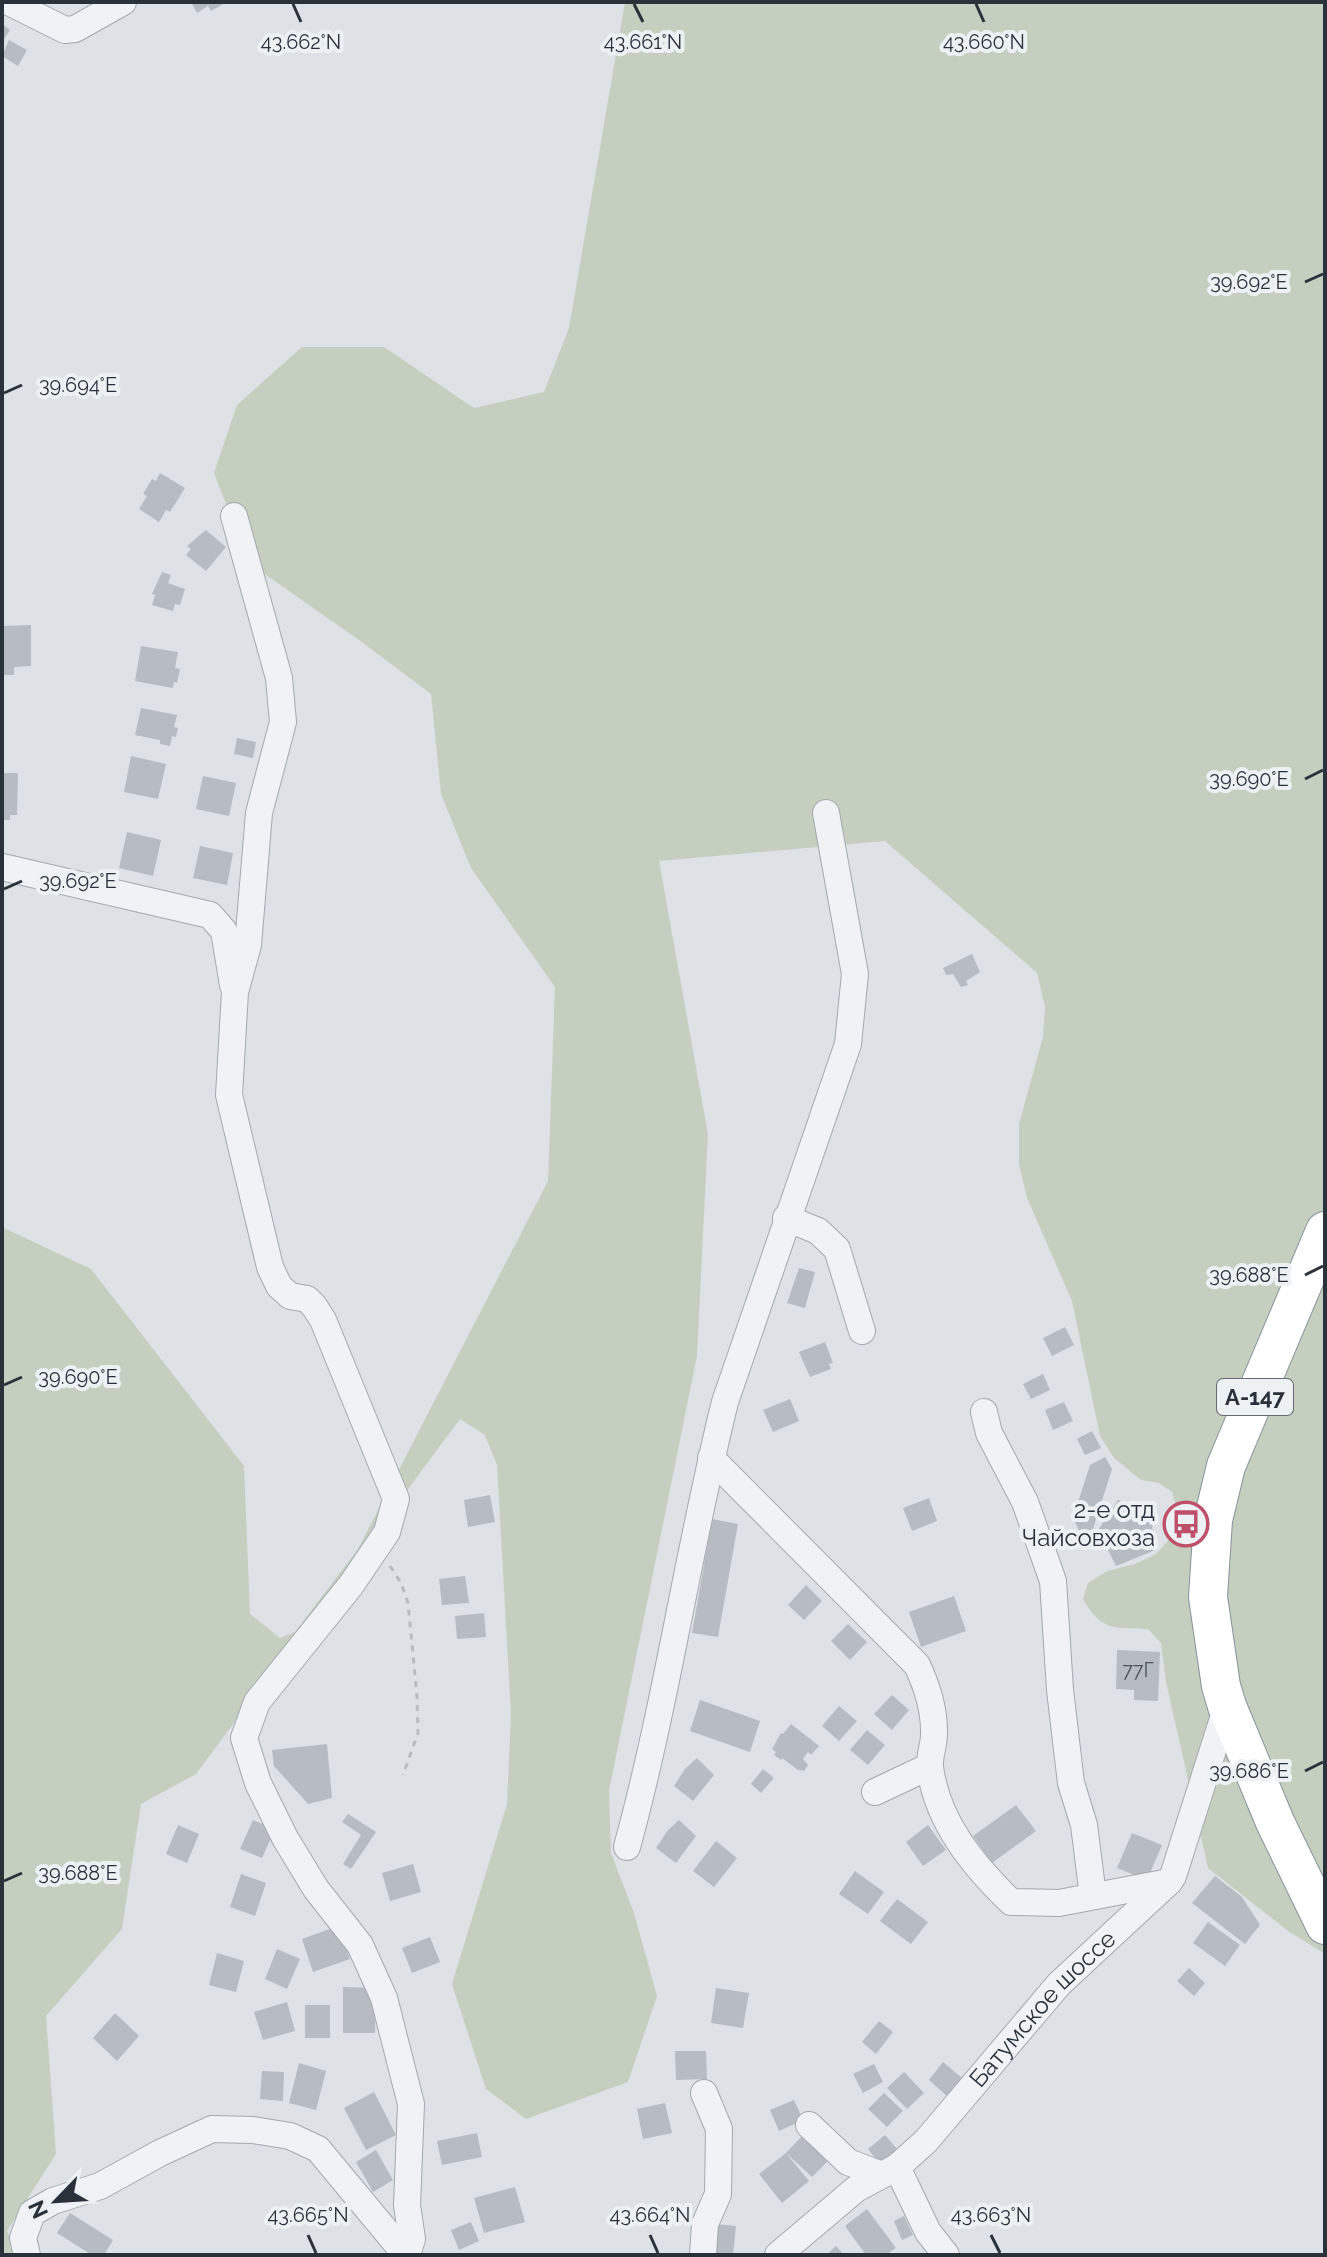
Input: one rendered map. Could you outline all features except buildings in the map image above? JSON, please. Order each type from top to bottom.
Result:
[{"type":"highway","name":"Батумское шоссе","points":[[1325,1231],[1226,1466],[1213,1520],[1208,1597],[1221,1686],[1227,1706],[1275,1822],[1325,1925]]},
{"type":"street","points":[[9,2],[65,30],[75,29],[123,2]]},
{"type":"street","points":[[27,2255],[23,2238],[32,2213],[53,2201],[100,2186],[212,2129],[253,2130],[290,2136],[318,2149],[406,2255],[412,2239],[407,2205],[411,2104],[384,1998],[360,1945],[316,1889],[285,1838],[258,1783],[244,1738],[257,1702],[318,1629],[387,1532],[396,1499],[323,1320],[307,1299],[290,1296],[279,1286],[270,1267],[229,1095],[235,992],[248,945],[259,813],[283,722],[279,678],[234,516]]},
{"type":"street","points":[[627,1847],[646,1777],[725,1402],[848,1044],[855,974],[826,813]]},
{"type":"street","points":[[2,867],[210,915],[224,931],[235,992]]},
{"type":"street","points":[[786,1218],[818,1231],[837,1249],[862,1331]]},
{"type":"street","points":[[984,1412],[989,1433],[1025,1502],[1053,1581],[1060,1690],[1071,1783],[1084,1825],[1093,1896]]},
{"type":"street","points":[[711,1458],[917,1665],[925,1682],[934,1730],[930,1766],[945,1819],[978,1870],[1011,1902],[1059,1903],[1169,1882]]},
{"type":"street","name":"Батумское шоссе","points":[[778,2255],[856,2189],[889,2171],[926,2141],[1059,1984],[1169,1882],[1204,1785],[1227,1706]]},
{"type":"street","points":[[875,1792],[930,1766]]},
{"type":"street","points":[[703,2255],[705,2224],[718,2194],[719,2129],[704,2093]]},
{"type":"street","points":[[809,2125],[848,2162],[889,2171],[946,2255]]},
{"type":"path","points":[[377,1546],[401,1583],[408,1603],[418,1733],[403,1775]]},
{"type":"green space","points":[[625,2],[1325,2],[1325,1954],[1288,1931],[1208,1868],[1166,1682],[1161,1643],[1148,1629],[1110,1626],[1096,1617],[1083,1599],[1088,1583],[1107,1571],[1135,1564],[1156,1554],[1178,1530],[1177,1509],[1172,1492],[1159,1483],[1141,1480],[1114,1458],[1100,1436],[1072,1301],[1027,1198],[1019,1165],[1019,1124],[1043,1037],[1045,1007],[1037,973],[885,841],[659,861],[708,1134],[697,1356],[609,1791],[611,1853],[634,1913],[657,1996],[628,2082],[526,2119],[486,2089],[452,1984],[507,1804],[511,1714],[497,1465],[485,1435],[460,1419],[196,1774],[141,1804],[122,1929],[46,2016],[56,2154],[7,2231],[19,2255],[2,2255],[2,1227],[91,1269],[244,1466],[250,1614],[280,1638],[295,1632],[358,1549],[548,1181],[555,987],[471,868],[441,794],[431,694],[249,563],[214,473],[237,405],[302,347],[384,347],[474,408],[544,392],[569,328]]},
{"type":"place","name":"2-е отд Чайсовхоза","points":[[1186,1524]]}]
